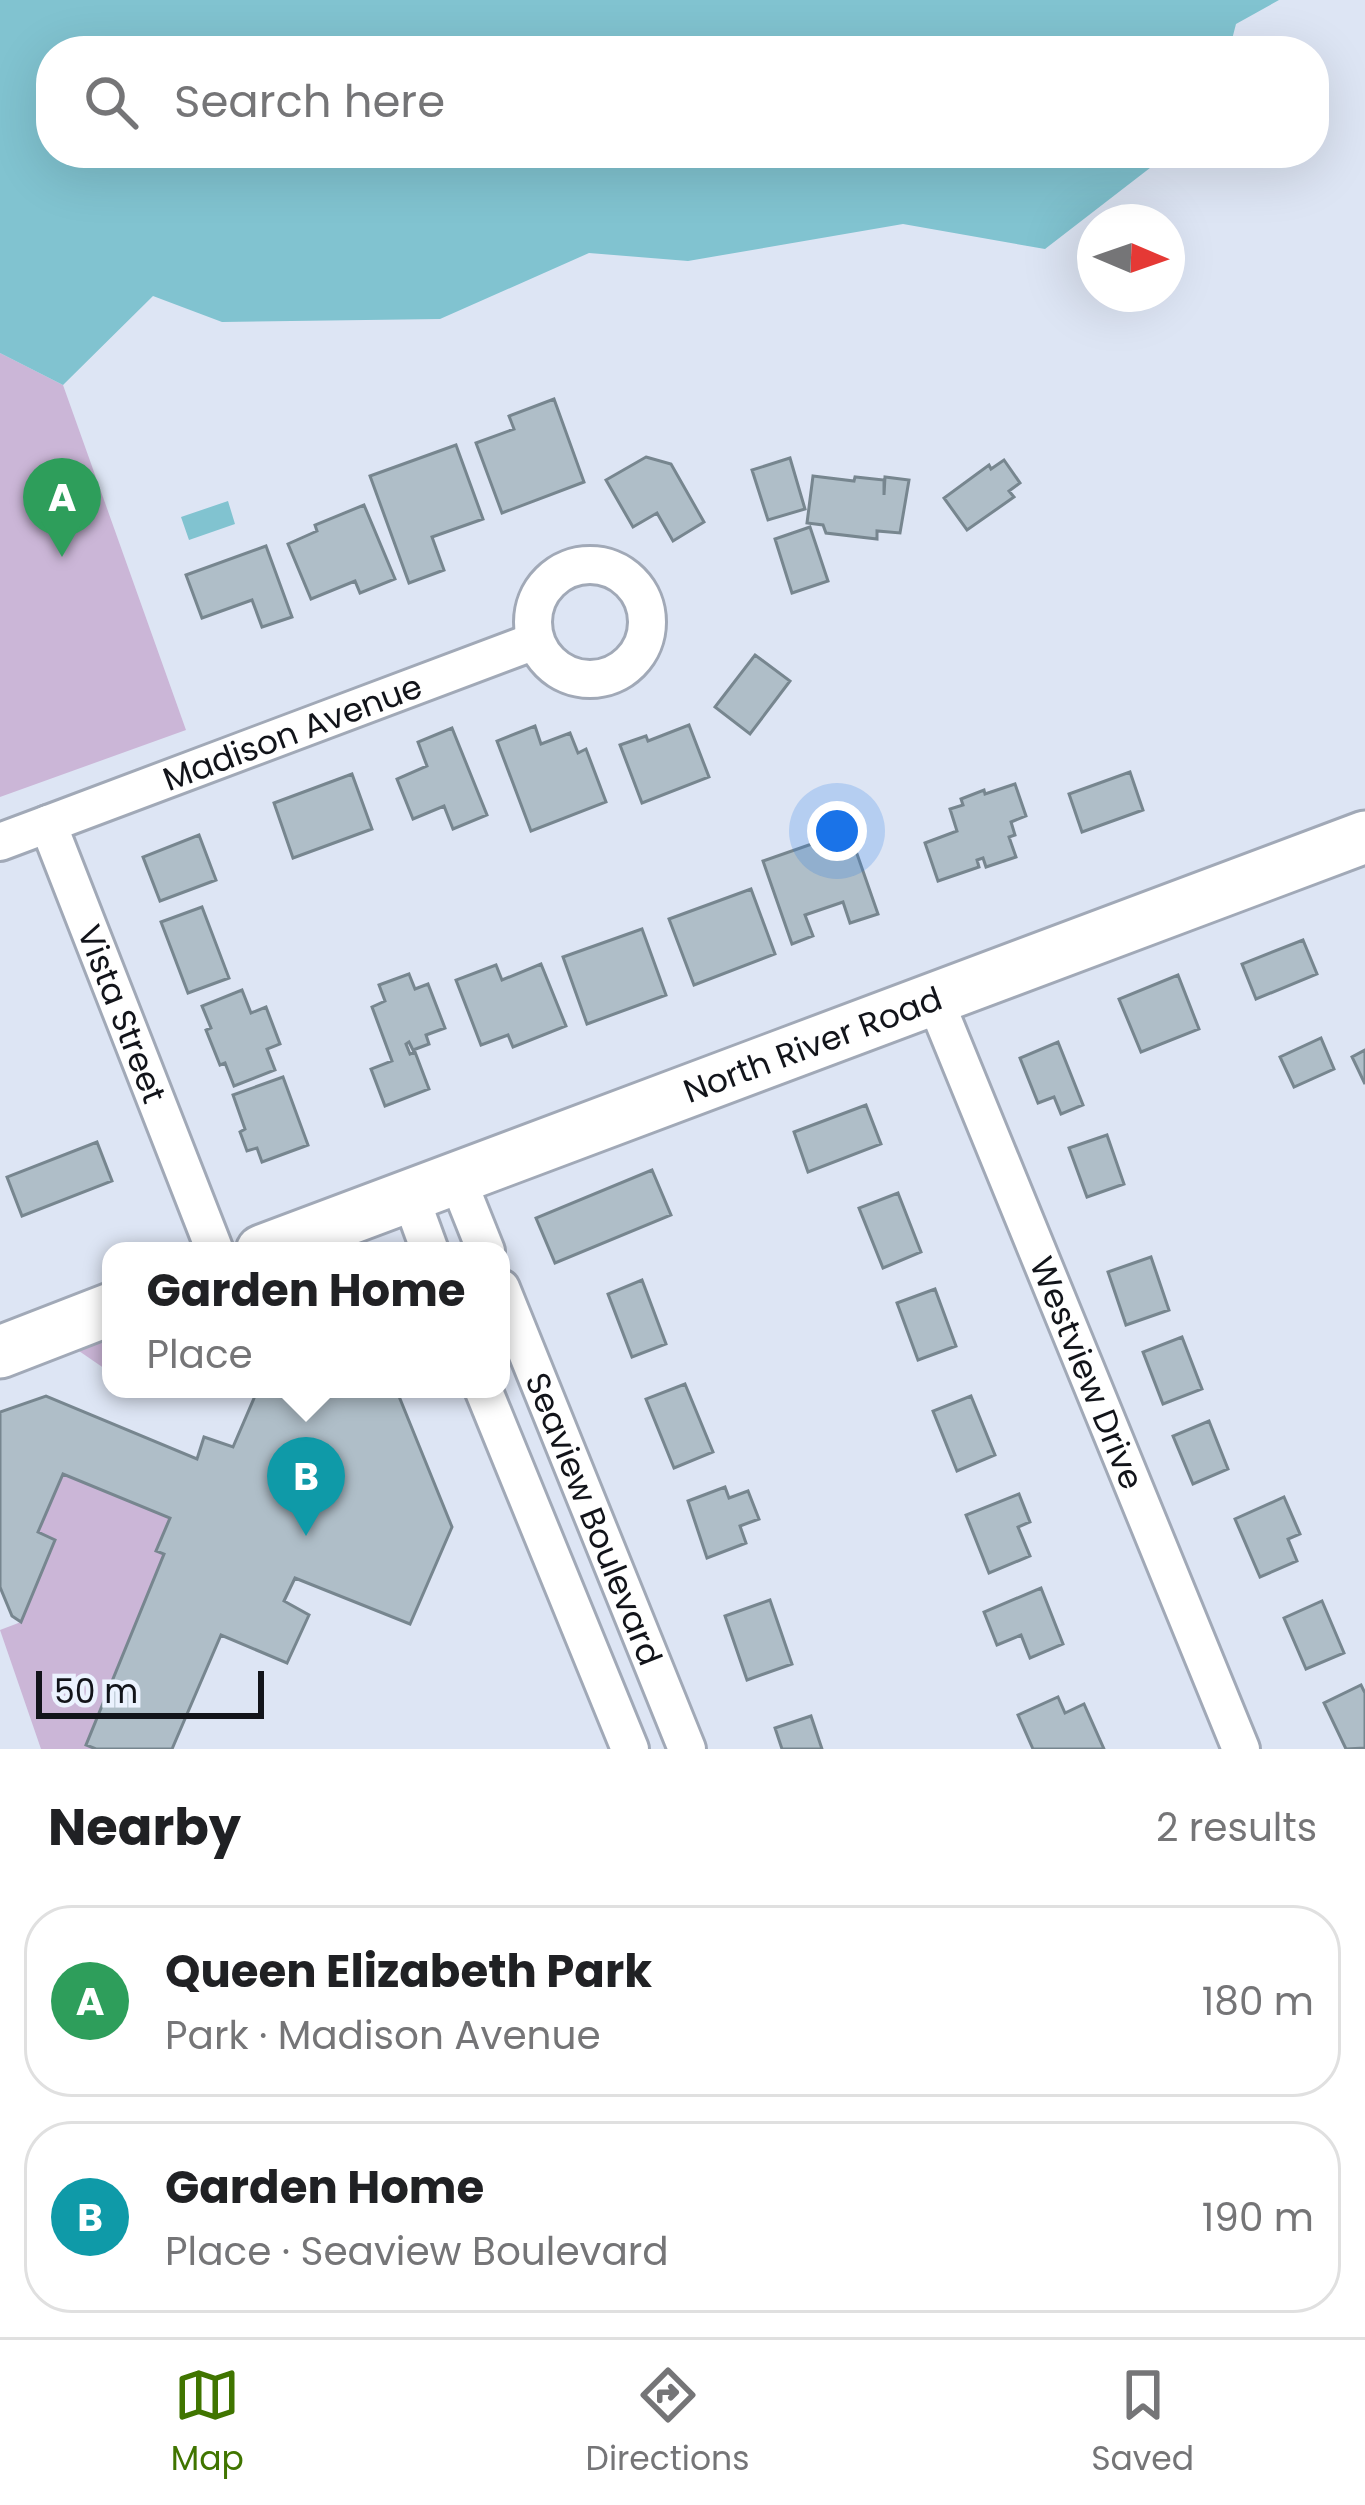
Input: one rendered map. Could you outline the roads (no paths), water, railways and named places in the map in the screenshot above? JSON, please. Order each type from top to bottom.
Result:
[{"type":"main road","name":"North River Road","points":[[286,1242],[1365,837]]},
{"type":"main road","points":[[0,1352],[102,1312]]},
{"type":"street","name":"Madison Avenue","points":[[49,824],[536,641]]},
{"type":"street","points":[[0,842],[49,824]]},
{"type":"street","name":"Vista Street","points":[[49,824],[211,1242]]},
{"type":"street","name":"Westview Drive","points":[[934,998],[1241,1749]]},
{"type":"street","points":[[430,1242],[433,1186]]},
{"type":"street","points":[[433,1186],[479,1242]]},
{"type":"street","name":"Seaview Boulevard","points":[[510,1310],[687,1749]]},
{"type":"street","name":"Seaview Boulevard","points":[[487,1398],[630,1749]]},
{"type":"water","points":[[0,0],[1279,0],[1236,24],[1233,36],[36,36],[36,168],[1150,168],[1103,204],[1077,204],[1077,224],[1045,249],[903,224],[688,261],[589,253],[440,319],[222,322],[153,296],[63,385],[0,353]]},
{"type":"water","points":[[228,501],[235,524],[189,540],[181,517]]},
{"type":"place","name":"Queen Elizabeth Park","points":[[62,557]]},
{"type":"place","name":"Garden Home","points":[[306,1536]]}]
